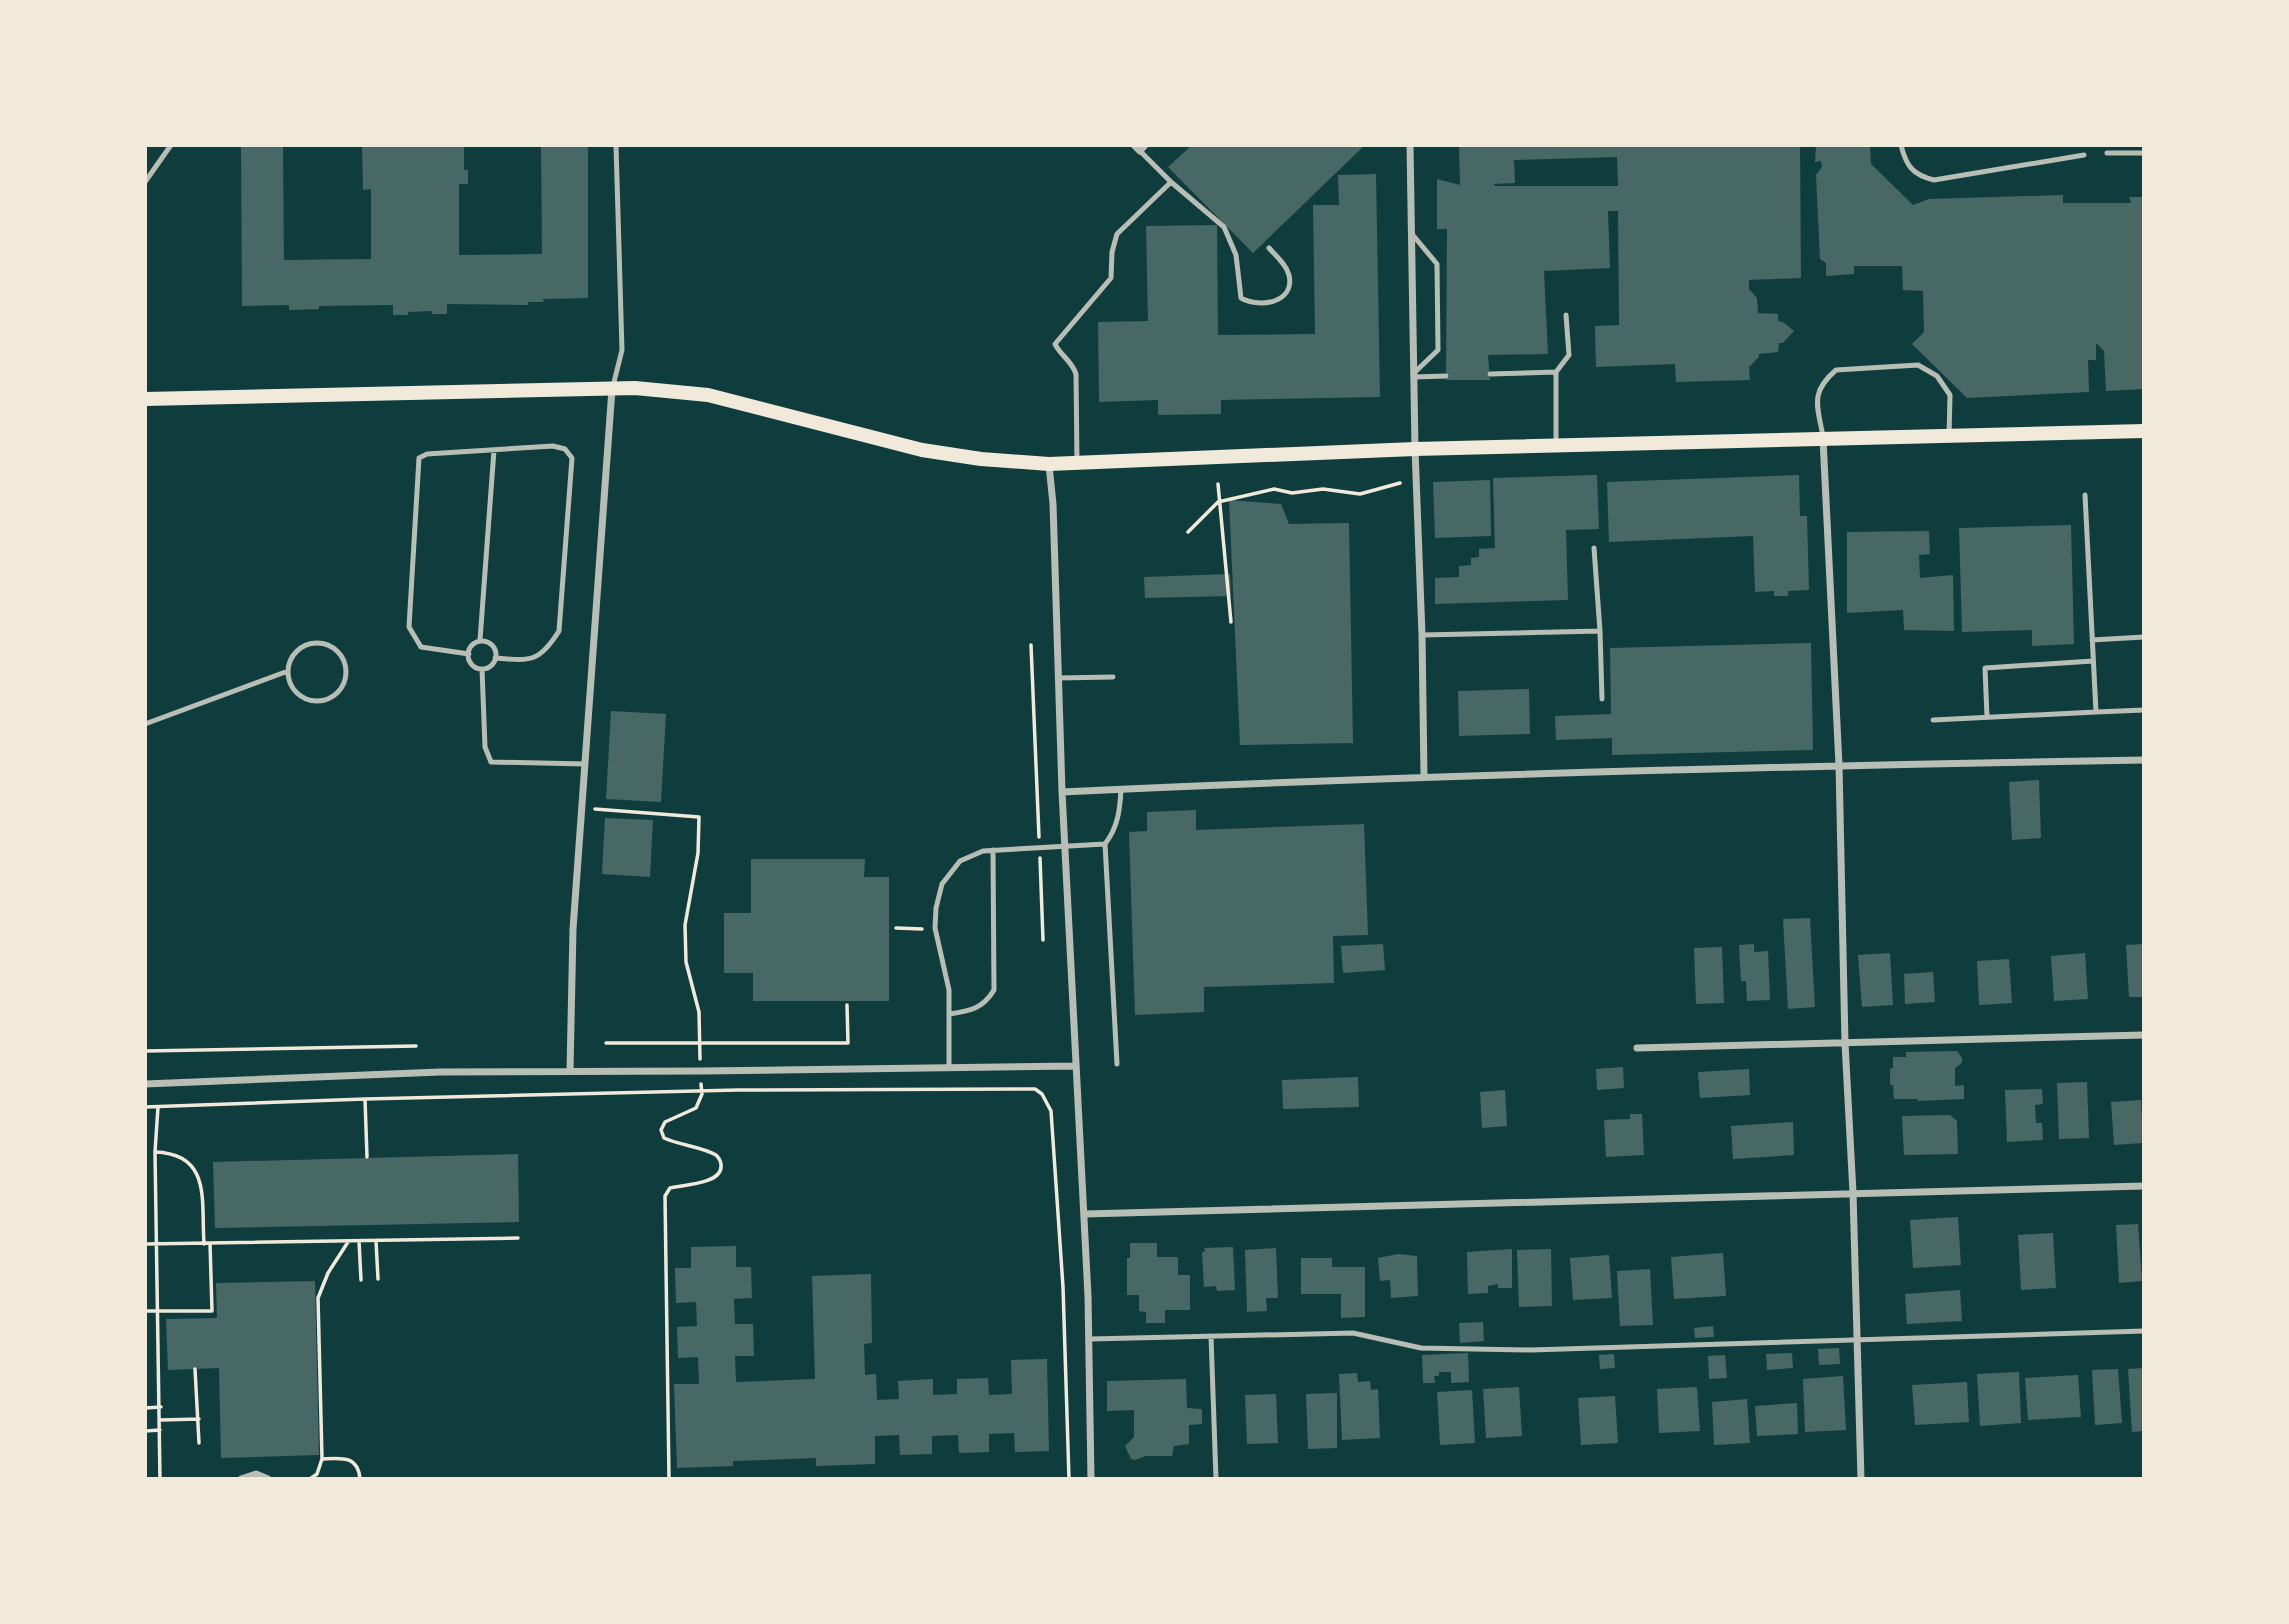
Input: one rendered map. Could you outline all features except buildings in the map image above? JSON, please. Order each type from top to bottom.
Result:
[{"type":"main road","points":[[145,391],[173,396],[195,396],[635,388],[708,395],[922,450],[981,459],[1049,464],[1415,449],[2144,431]]},
{"type":"main road","points":[[145,399],[195,396]]},
{"type":"street","points":[[1410,145],[1424,776]]},
{"type":"street","points":[[570,1071],[573,929],[612,388]]},
{"type":"street","points":[[1823,439],[1839,765],[1845,1043],[1853,1193],[1861,1479]]},
{"type":"street","points":[[1049,464],[1053,504],[1062,792],[1085,1214],[1090,1339],[1091,1479]]},
{"type":"street","points":[[1062,792],[1424,776],[2144,760]]},
{"type":"street","points":[[1637,1048],[2144,1035]]},
{"type":"street","points":[[145,1084],[416,1073],[1076,1066]]},
{"type":"street","points":[[1085,1214],[2144,1186]]},
{"type":"street","points":[[241,1479],[257,1474],[268,1479]]},
{"type":"lane","points":[[145,183],[171,145]]},
{"type":"lane","points":[[612,388],[622,350],[616,145]]},
{"type":"lane","points":[[1901,145],[1910,170],[1934,180],[2084,155]]},
{"type":"lane","points":[[1140,147],[1171,182],[1224,227],[1236,255],[1241,298],[1252,304],[1271,303],[1286,291],[1290,278],[1286,267],[1269,248]]},
{"type":"lane","points":[[2107,153],[2144,153]]},
{"type":"lane","points":[[1077,463],[1076,374],[1073,365],[1055,344],[1111,278],[1112,252],[1117,234],[1171,182]]},
{"type":"lane","points":[[1412,233],[1437,264],[1438,350],[1414,375]]},
{"type":"lane","points":[[1556,445],[1556,372],[1569,355],[1566,315]]},
{"type":"lane","points":[[1823,439],[1816,398],[1826,379],[1836,370],[1917,365],[1937,376],[1950,396],[1949,436]]},
{"type":"lane","points":[[1490,374],[1556,372]]},
{"type":"lane","points":[[1414,375],[1446,376]]},
{"type":"lane","points":[[469,654],[421,647],[409,627],[419,458],[427,454],[553,446],[565,449],[572,458],[559,632],[547,651],[524,661],[495,658]]},
{"type":"lane","points":[[480,640],[494,450]]},
{"type":"lane","points":[[2085,495],[2096,712]]},
{"type":"lane","points":[[1594,548],[1602,699]]},
{"type":"lane","points":[[1422,635],[1600,631]]},
{"type":"lane","points":[[2092,640],[2144,637]]},
{"type":"lane","points":[[480,640],[486,641],[494,648],[495,658],[491,665],[482,669],[471,663],[468,649],[480,640]]},
{"type":"lane","points":[[314,642],[327,644],[344,659],[345,682],[342,689],[330,700],[307,701],[290,686],[288,671],[288,663],[303,645],[314,642]]},
{"type":"lane","points":[[1987,717],[1986,668],[2093,661]]},
{"type":"lane","points":[[482,669],[485,747],[491,762],[585,764]]},
{"type":"lane","points":[[145,724],[288,671]]},
{"type":"lane","points":[[1058,678],[1113,677]]},
{"type":"lane","points":[[1933,720],[2144,710]]},
{"type":"lane","points":[[1117,1065],[1105,844],[1116,826],[1121,789]]},
{"type":"lane","points":[[949,1067],[949,990],[935,928],[936,908],[942,884],[960,861],[983,851],[1105,844]]},
{"type":"lane","points":[[949,1014],[975,1009],[985,1004],[994,990],[993,850]]},
{"type":"lane","points":[[1090,1339],[1353,1333],[1421,1348],[1531,1350],[2144,1331]]},
{"type":"lane","points":[[1211,1336],[1216,1479]]},
{"type":"path","points":[[1188,532],[1218,502],[1274,489],[1292,493],[1323,489],[1360,494],[1400,483]]},
{"type":"path","points":[[1217,484],[1231,622]]},
{"type":"path","points":[[1031,645],[1043,940]]},
{"type":"path","points":[[582,808],[699,817],[698,853],[685,925],[687,962],[699,1012],[701,1092],[695,1108],[666,1122],[661,1129],[664,1138],[715,1155],[721,1162],[721,1169],[716,1176],[703,1182],[670,1188],[665,1196],[669,1479]]},
{"type":"path","points":[[896,928],[922,929]]},
{"type":"path","points":[[606,1043],[848,1043],[847,1004]]},
{"type":"path","points":[[145,1051],[416,1046]]},
{"type":"path","points":[[145,1107],[701,1092],[1035,1089],[1042,1094],[1051,1111],[1059,1205],[1069,1479]]},
{"type":"path","points":[[365,1099],[367,1157]]},
{"type":"path","points":[[158,1107],[155,1152],[160,1479]]},
{"type":"path","points":[[155,1152],[175,1153],[187,1159],[199,1177],[204,1244]]},
{"type":"path","points":[[145,1244],[518,1238]]},
{"type":"path","points":[[359,1241],[360,1280]]},
{"type":"path","points":[[376,1241],[378,1279]]},
{"type":"path","points":[[310,1479],[317,1474],[322,1459],[318,1298],[328,1273],[348,1242]]},
{"type":"path","points":[[145,1311],[212,1311],[210,1243]]},
{"type":"path","points":[[195,1369],[199,1444]]},
{"type":"path","points":[[145,1408],[160,1407]]},
{"type":"path","points":[[161,1420],[199,1419]]},
{"type":"path","points":[[145,1431],[160,1430]]},
{"type":"path","points":[[322,1459],[352,1460],[360,1479]]}]
